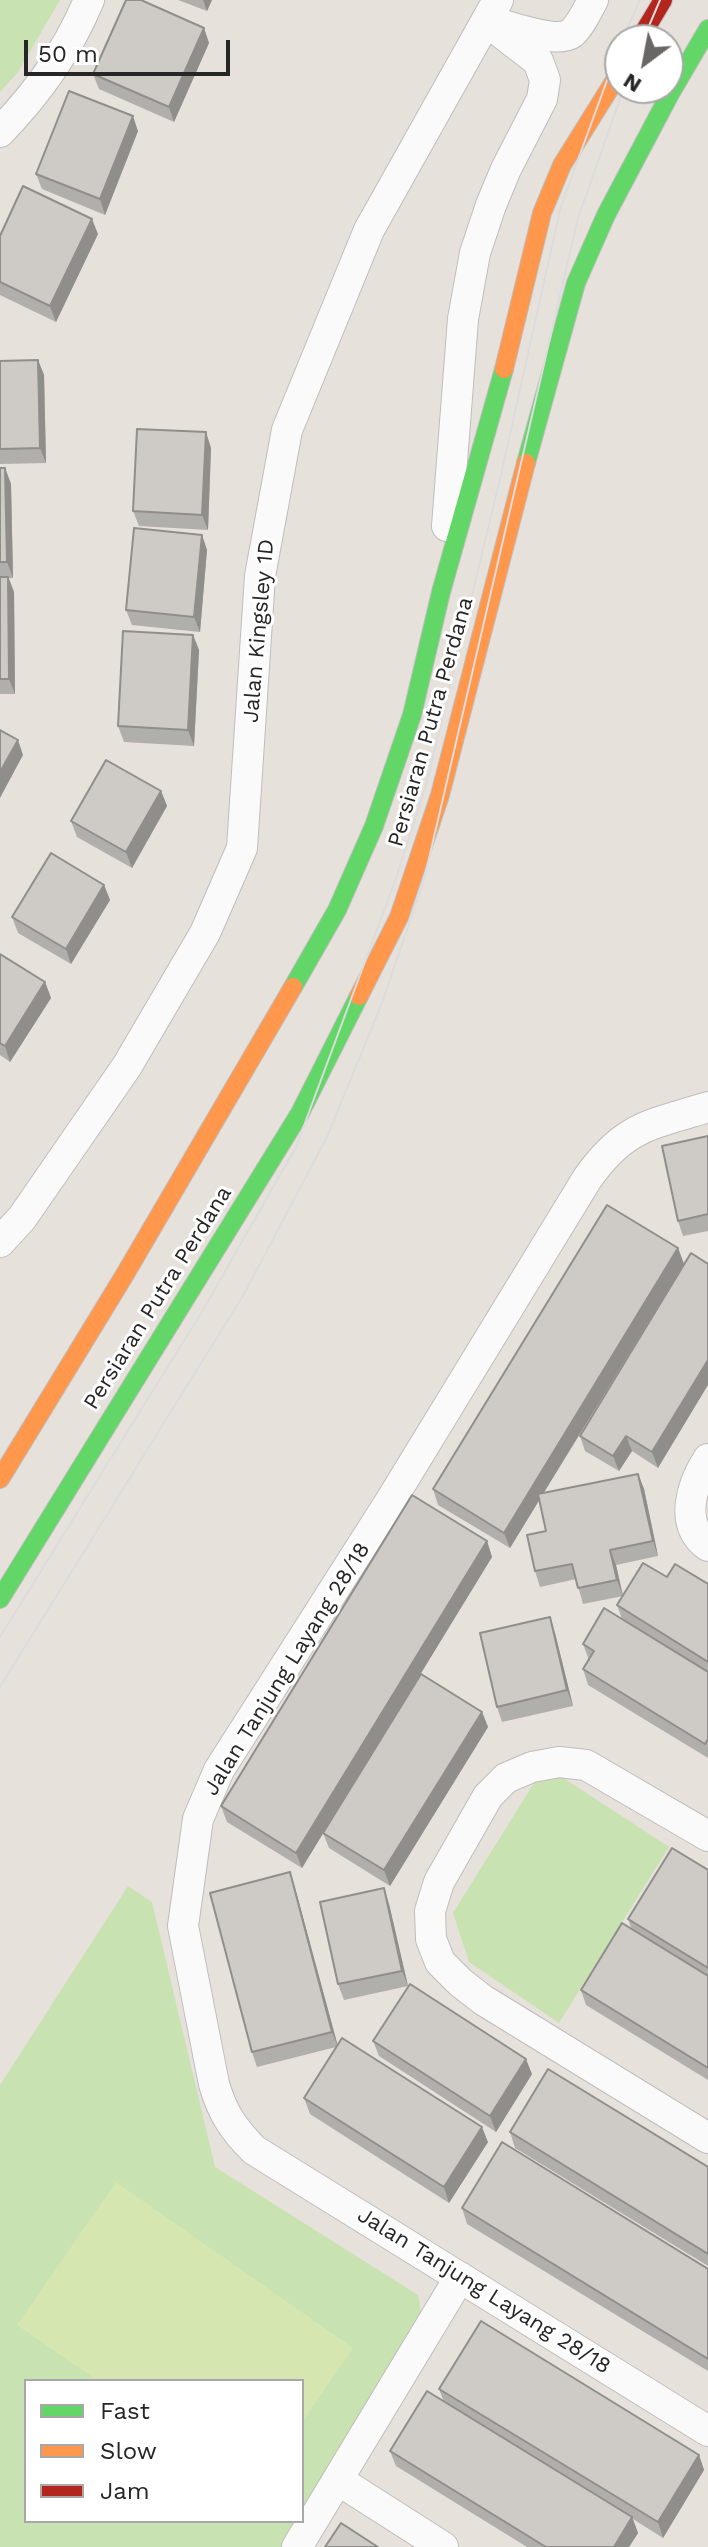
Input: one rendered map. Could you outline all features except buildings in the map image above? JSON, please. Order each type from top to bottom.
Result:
[{"type":"main road","points":[[649,24],[663,0]]},
{"type":"main road","name":"Persiaran Putra Perdana","points":[[0,1599],[300,1113],[399,917],[440,795],[537,420],[576,283],[606,215],[708,29]]},
{"type":"main road","name":"Persiaran Putra Perdana","points":[[0,1479],[132,1263],[337,910],[374,826],[412,715],[441,592],[499,391],[542,213],[562,165],[604,98]]},
{"type":"street","points":[[0,132],[26,106],[56,66],[89,0]]},
{"type":"street","points":[[492,10],[554,37],[568,36],[575,31],[593,0]]},
{"type":"street","points":[[441,592],[463,319],[475,253],[491,205],[542,99],[545,80],[538,61],[492,10]]},
{"type":"street","name":"Jalan Kingsley 1D","points":[[0,1242],[22,1218],[127,1066],[205,933],[242,848],[260,576],[287,430],[369,230],[492,10]]},
{"type":"street","name":"Jalan Tanjung Layang 28/18","points":[[708,1107],[648,1125],[614,1145],[600,1160],[391,1500],[219,1770],[198,1819],[183,1926],[221,2108],[234,2130],[254,2150],[708,2431]]},
{"type":"street","points":[[708,1459],[696,1477],[689,1497],[693,1521],[701,1540],[708,1546]]},
{"type":"street","points":[[708,1836],[586,1765],[559,1762],[532,1767],[506,1778],[488,1796],[439,1882],[430,1911],[431,1939],[440,1962],[460,1982],[483,2000],[708,2138]]},
{"type":"street","points":[[297,2547],[460,2277]]},
{"type":"street","points":[[338,2480],[443,2547]]},
{"type":"green space","points":[[0,0],[60,0],[18,72],[0,92]]},
{"type":"green space","points":[[559,1775],[669,1847],[559,2023],[469,1962],[453,1913],[534,1783]]},
{"type":"green space","points":[[128,1886],[152,1902],[215,2167],[418,2295],[422,2317],[304,2511],[304,2379],[24,2379],[24,2523],[297,2523],[282,2547],[0,2547],[0,2085]]},
{"type":"green space","points":[[116,2182],[353,2348],[304,2419],[304,2379],[95,2379],[17,2325]]},
{"type":"tram line","points":[[629,24],[640,0]]},
{"type":"tram line","points":[[650,24],[660,0]]},
{"type":"tram line","points":[[0,1637],[203,1310],[296,1147],[395,881],[426,785],[500,479],[561,206],[604,89]]},
{"type":"tram line","points":[[0,1687],[244,1294],[327,1137],[382,1003],[424,880],[578,218],[618,104]]},
{"type":"traffic: fast","points":[[526,463],[576,283],[606,215],[708,29]]},
{"type":"traffic: fast","points":[[293,987],[337,910],[374,826],[412,715],[441,592],[504,369]]},
{"type":"traffic: fast","points":[[0,1599],[300,1113],[359,996]]},
{"type":"traffic: slow","points":[[504,369],[542,213],[562,165],[604,98]]},
{"type":"traffic: slow","points":[[359,996],[399,917],[440,795],[526,463]]},
{"type":"traffic: slow","points":[[0,1479],[124,1276],[293,987]]},
{"type":"traffic: jam","points":[[649,24],[663,0]]}]
